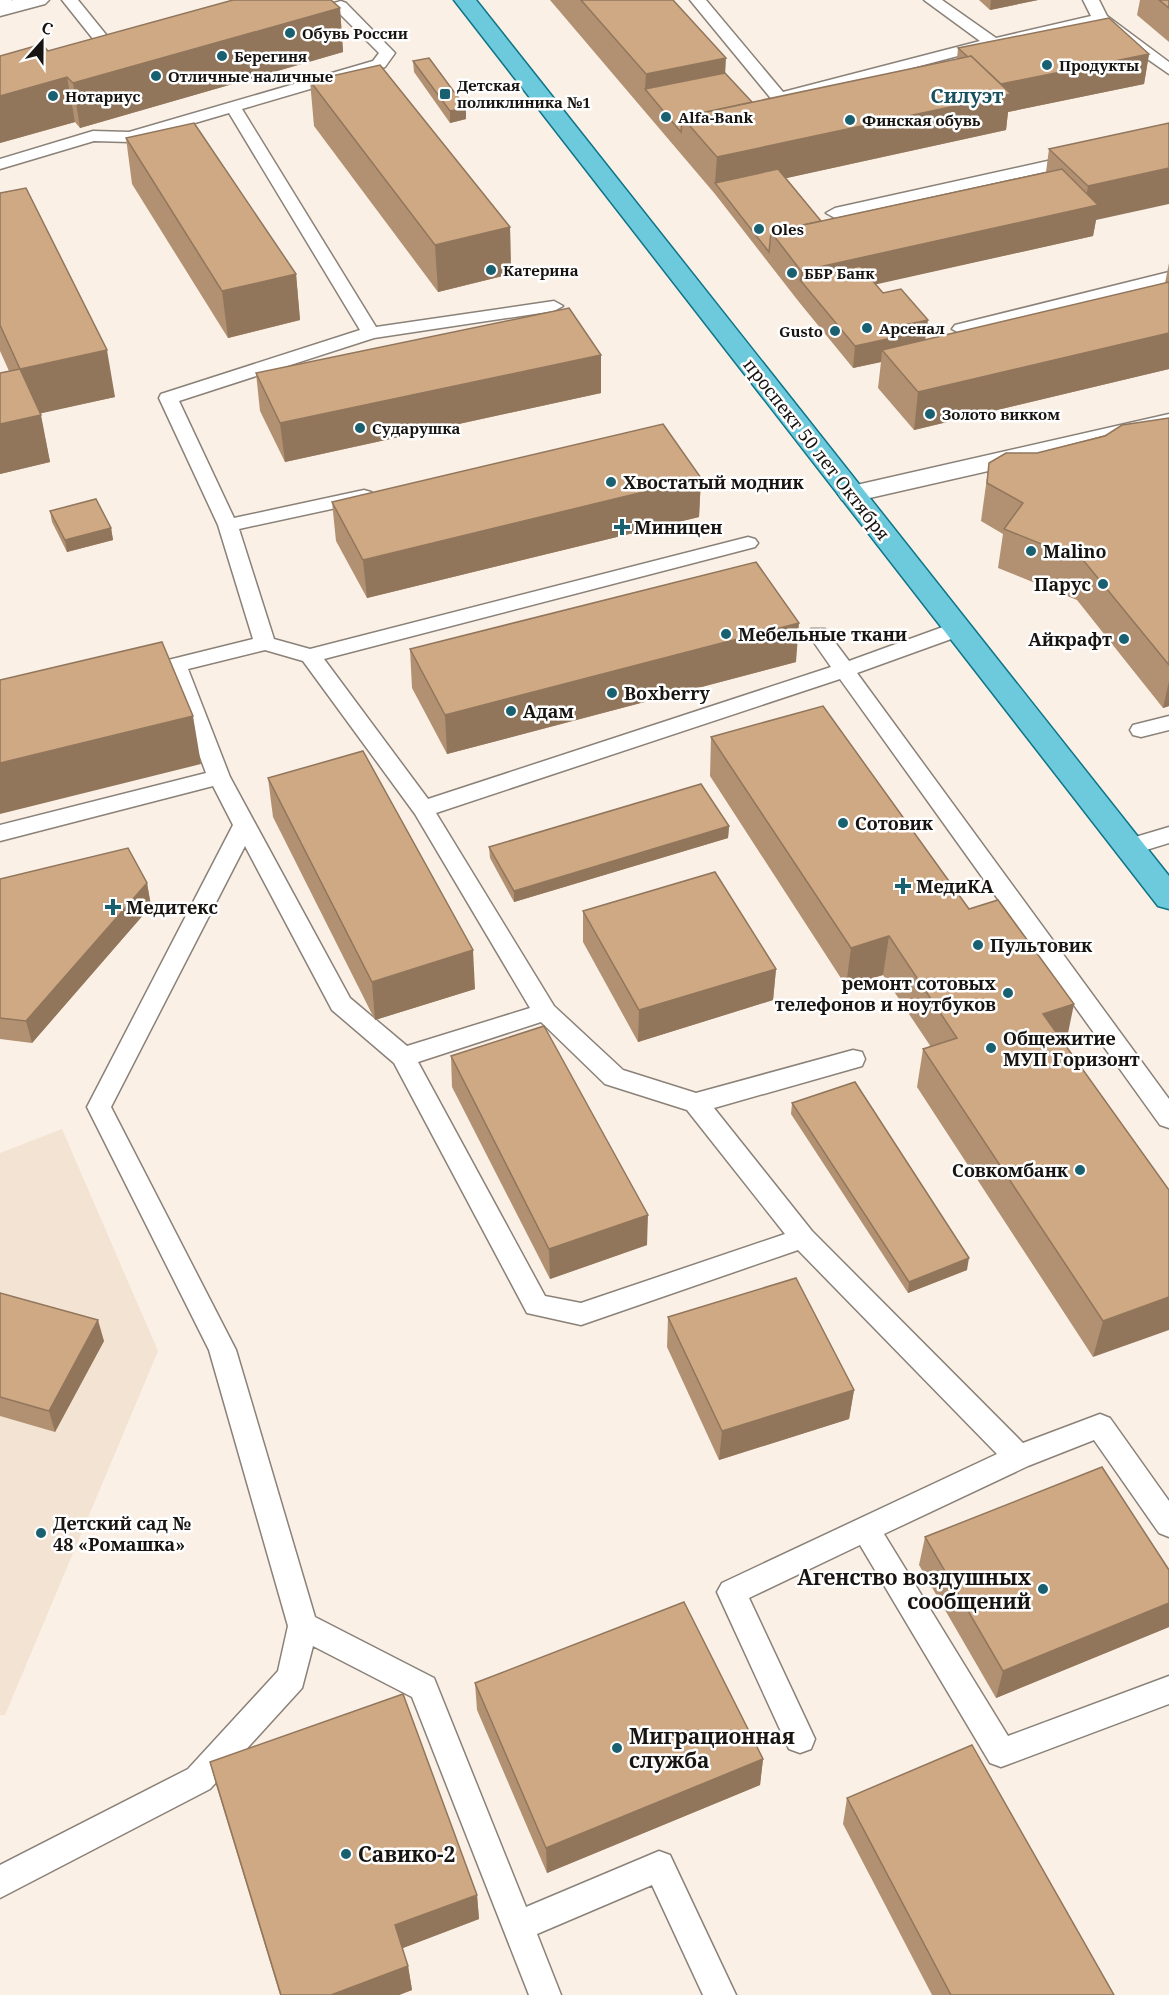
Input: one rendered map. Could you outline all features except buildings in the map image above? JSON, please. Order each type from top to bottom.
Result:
[{"type":"main road","name":"проспект 50 лет Октября","points":[[465,0],[1169,898]]},
{"type":"street","points":[[0,10],[38,0]]},
{"type":"street","points":[[852,494],[1169,422]]},
{"type":"lane","points":[[70,0],[122,65],[134,62]]},
{"type":"lane","points":[[698,0],[778,98],[993,43],[1100,19]]},
{"type":"lane","points":[[932,0],[993,43]]},
{"type":"lane","points":[[1092,0],[1100,19],[1169,69]]},
{"type":"lane","points":[[0,164],[93,136],[130,136],[233,107],[379,64],[387,53],[341,6],[295,19]]},
{"type":"lane","points":[[233,107],[371,333]]},
{"type":"lane","points":[[835,213],[1100,154]]},
{"type":"lane","points":[[961,329],[1169,277]]},
{"type":"lane","points":[[265,643],[228,525],[168,398],[371,333],[554,306]]},
{"type":"lane","points":[[228,525],[380,493]]},
{"type":"lane","points":[[143,673],[265,643],[310,656],[748,543]]},
{"type":"lane","points":[[423,809],[845,670],[958,629]]},
{"type":"lane","points":[[819,634],[1169,1118]]},
{"type":"lane","points":[[310,656],[423,809],[545,1012],[614,1077],[696,1103],[853,1059]]},
{"type":"lane","points":[[176,665],[219,777],[341,1004],[403,1057],[536,1305],[581,1314],[803,1238]]},
{"type":"lane","points":[[1141,730],[1169,723]]},
{"type":"lane","points":[[0,833],[219,777]]},
{"type":"lane","points":[[0,1882],[199,1779],[291,1678],[303,1626],[222,1350],[99,1107],[245,824]]},
{"type":"lane","points":[[1130,847],[1169,835]]},
{"type":"lane","points":[[403,1057],[545,1012]]},
{"type":"lane","points":[[696,1103],[803,1238],[1018,1458]]},
{"type":"lane","points":[[800,1739],[732,1592],[1018,1458],[1100,1426],[1169,1524]]},
{"type":"lane","points":[[866,1529],[1001,1752],[1169,1690]]},
{"type":"lane","points":[[303,1626],[423,1688],[545,1995]]},
{"type":"lane","points":[[518,1926],[659,1866],[720,1995]]},
{"type":"shaded area","name":"Детский сад № 48 «Ромашка»","points":[[62,1129],[158,1351],[5,1715],[0,1715],[0,1153]]},
{"type":"place","name":"Обувь России","points":[[290,33]]},
{"type":"place","name":"Берегиня","points":[[222,56]]},
{"type":"place","name":"Продукты","points":[[1047,65]]},
{"type":"place","name":"Отличные наличные","points":[[156,76]]},
{"type":"place","name":"Детская поликлиника №1","points":[[445,94]]},
{"type":"place","name":"Нотариус","points":[[53,96]]},
{"type":"place","name":"Alfa-Bank","points":[[666,117]]},
{"type":"place","name":"Финская обувь","points":[[850,120]]},
{"type":"place","name":"Oles","points":[[759,229]]},
{"type":"place","name":"Катерина","points":[[491,270]]},
{"type":"place","name":"ББР Банк","points":[[792,273]]},
{"type":"place","name":"Арсенал","points":[[867,328]]},
{"type":"place","name":"Gusto","points":[[835,331]]},
{"type":"place","name":"Золото викком","points":[[930,414]]},
{"type":"place","name":"Сударушка","points":[[360,428]]},
{"type":"place","name":"Хвостатый модник","points":[[611,482]]},
{"type":"place","name":"Миницен","points":[[622,527]]},
{"type":"place","name":"Malino","points":[[1031,551]]},
{"type":"place","name":"Парус","points":[[1103,584]]},
{"type":"place","name":"Мебельные ткани","points":[[726,634]]},
{"type":"place","name":"Айкрафт","points":[[1124,639]]},
{"type":"place","name":"Boxberry","points":[[612,693]]},
{"type":"place","name":"Адам","points":[[511,711]]},
{"type":"place","name":"Сотовик","points":[[843,823]]},
{"type":"place","name":"МедиКА","points":[[903,886]]},
{"type":"place","name":"Медитекс","points":[[113,907]]},
{"type":"place","name":"Пультовик","points":[[978,945]]},
{"type":"place","name":"ремонт сотовых телефонов и ноутбуков","points":[[1008,993]]},
{"type":"place","name":"Общежитие МУП Горизонт","points":[[991,1048]]},
{"type":"place","name":"Совкомбанк","points":[[1080,1170]]},
{"type":"place","name":"Детский сад № 48 «Ромашка»","points":[[41,1533]]},
{"type":"place","name":"Агенство воздушных сообщений","points":[[1043,1589]]},
{"type":"place","name":"Миграционная служба","points":[[617,1748]]},
{"type":"place","name":"Савико-2","points":[[346,1854]]},
{"type":"district","name":"Силуэт","points":[[967,95]]}]
